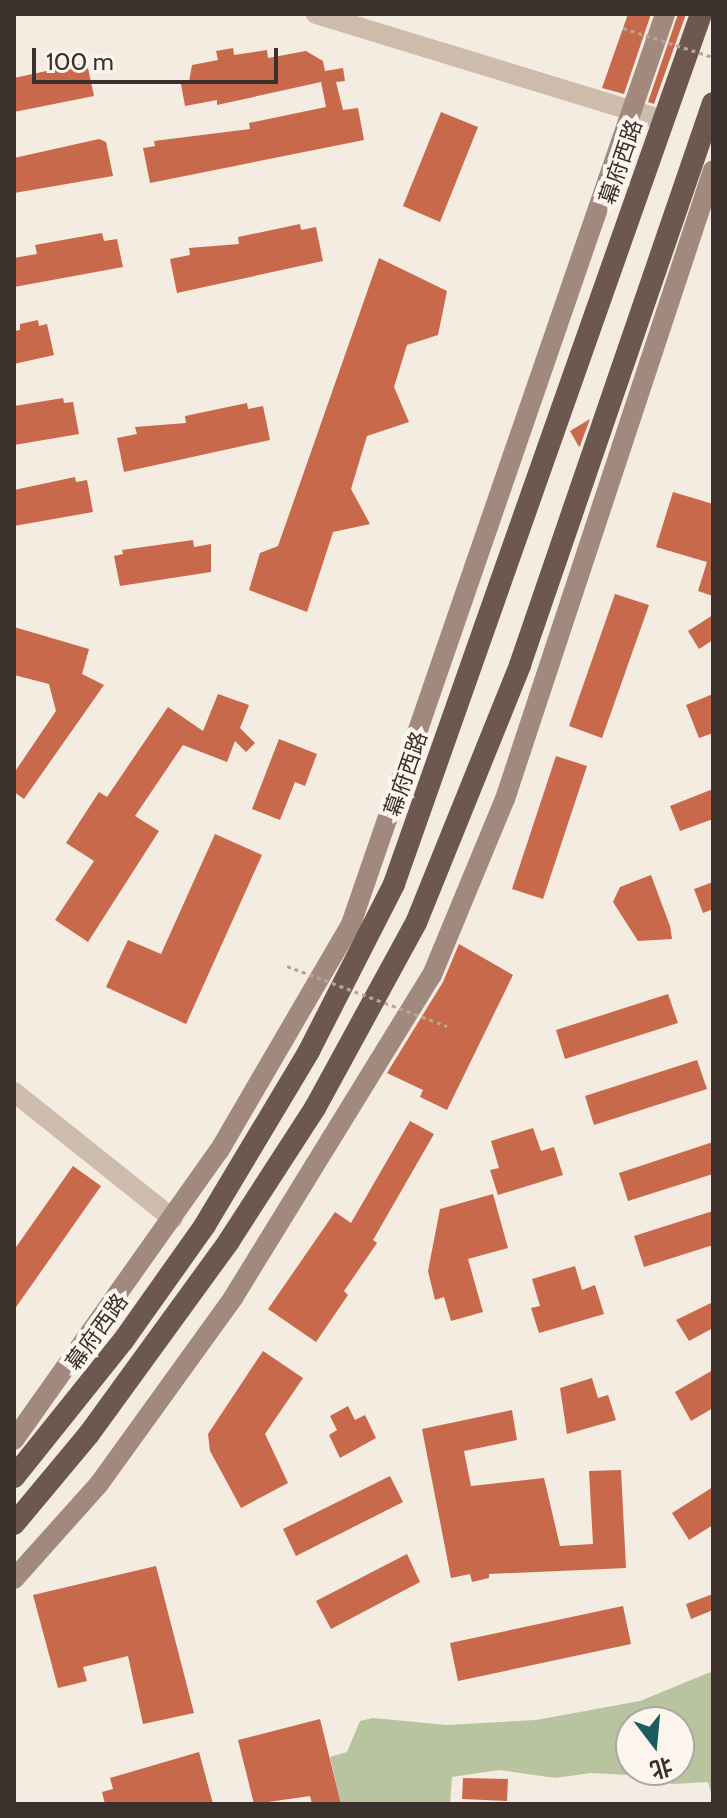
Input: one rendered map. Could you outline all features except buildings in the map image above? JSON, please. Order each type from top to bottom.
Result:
[{"type":"highway","name":"幕府西路","points":[[14,1477],[123,1341],[205,1225],[309,1051],[394,884],[701,14]]},
{"type":"highway","points":[[14,1524],[89,1434],[229,1241],[315,1108],[416,923],[520,665],[713,103]]},
{"type":"main road","name":"幕府西路","points":[[14,1440],[219,1151],[351,924],[665,14]]},
{"type":"main road","points":[[14,1579],[99,1484],[233,1298],[432,975],[505,799],[713,170]]},
{"type":"street","points":[[316,14],[663,120]]},
{"type":"street","points":[[14,1092],[173,1219]]},
{"type":"path","points":[[623,28],[713,57]]},
{"type":"path","points":[[287,966],[447,1026]]},
{"type":"green space","points":[[713,1671],[713,1800],[708,1782],[695,1783],[695,1706],[615,1706],[615,1774],[591,1773],[555,1778],[499,1770],[452,1777],[450,1804],[341,1804],[330,1757],[347,1752],[360,1721],[373,1718],[447,1725],[536,1720],[640,1701]]}]
